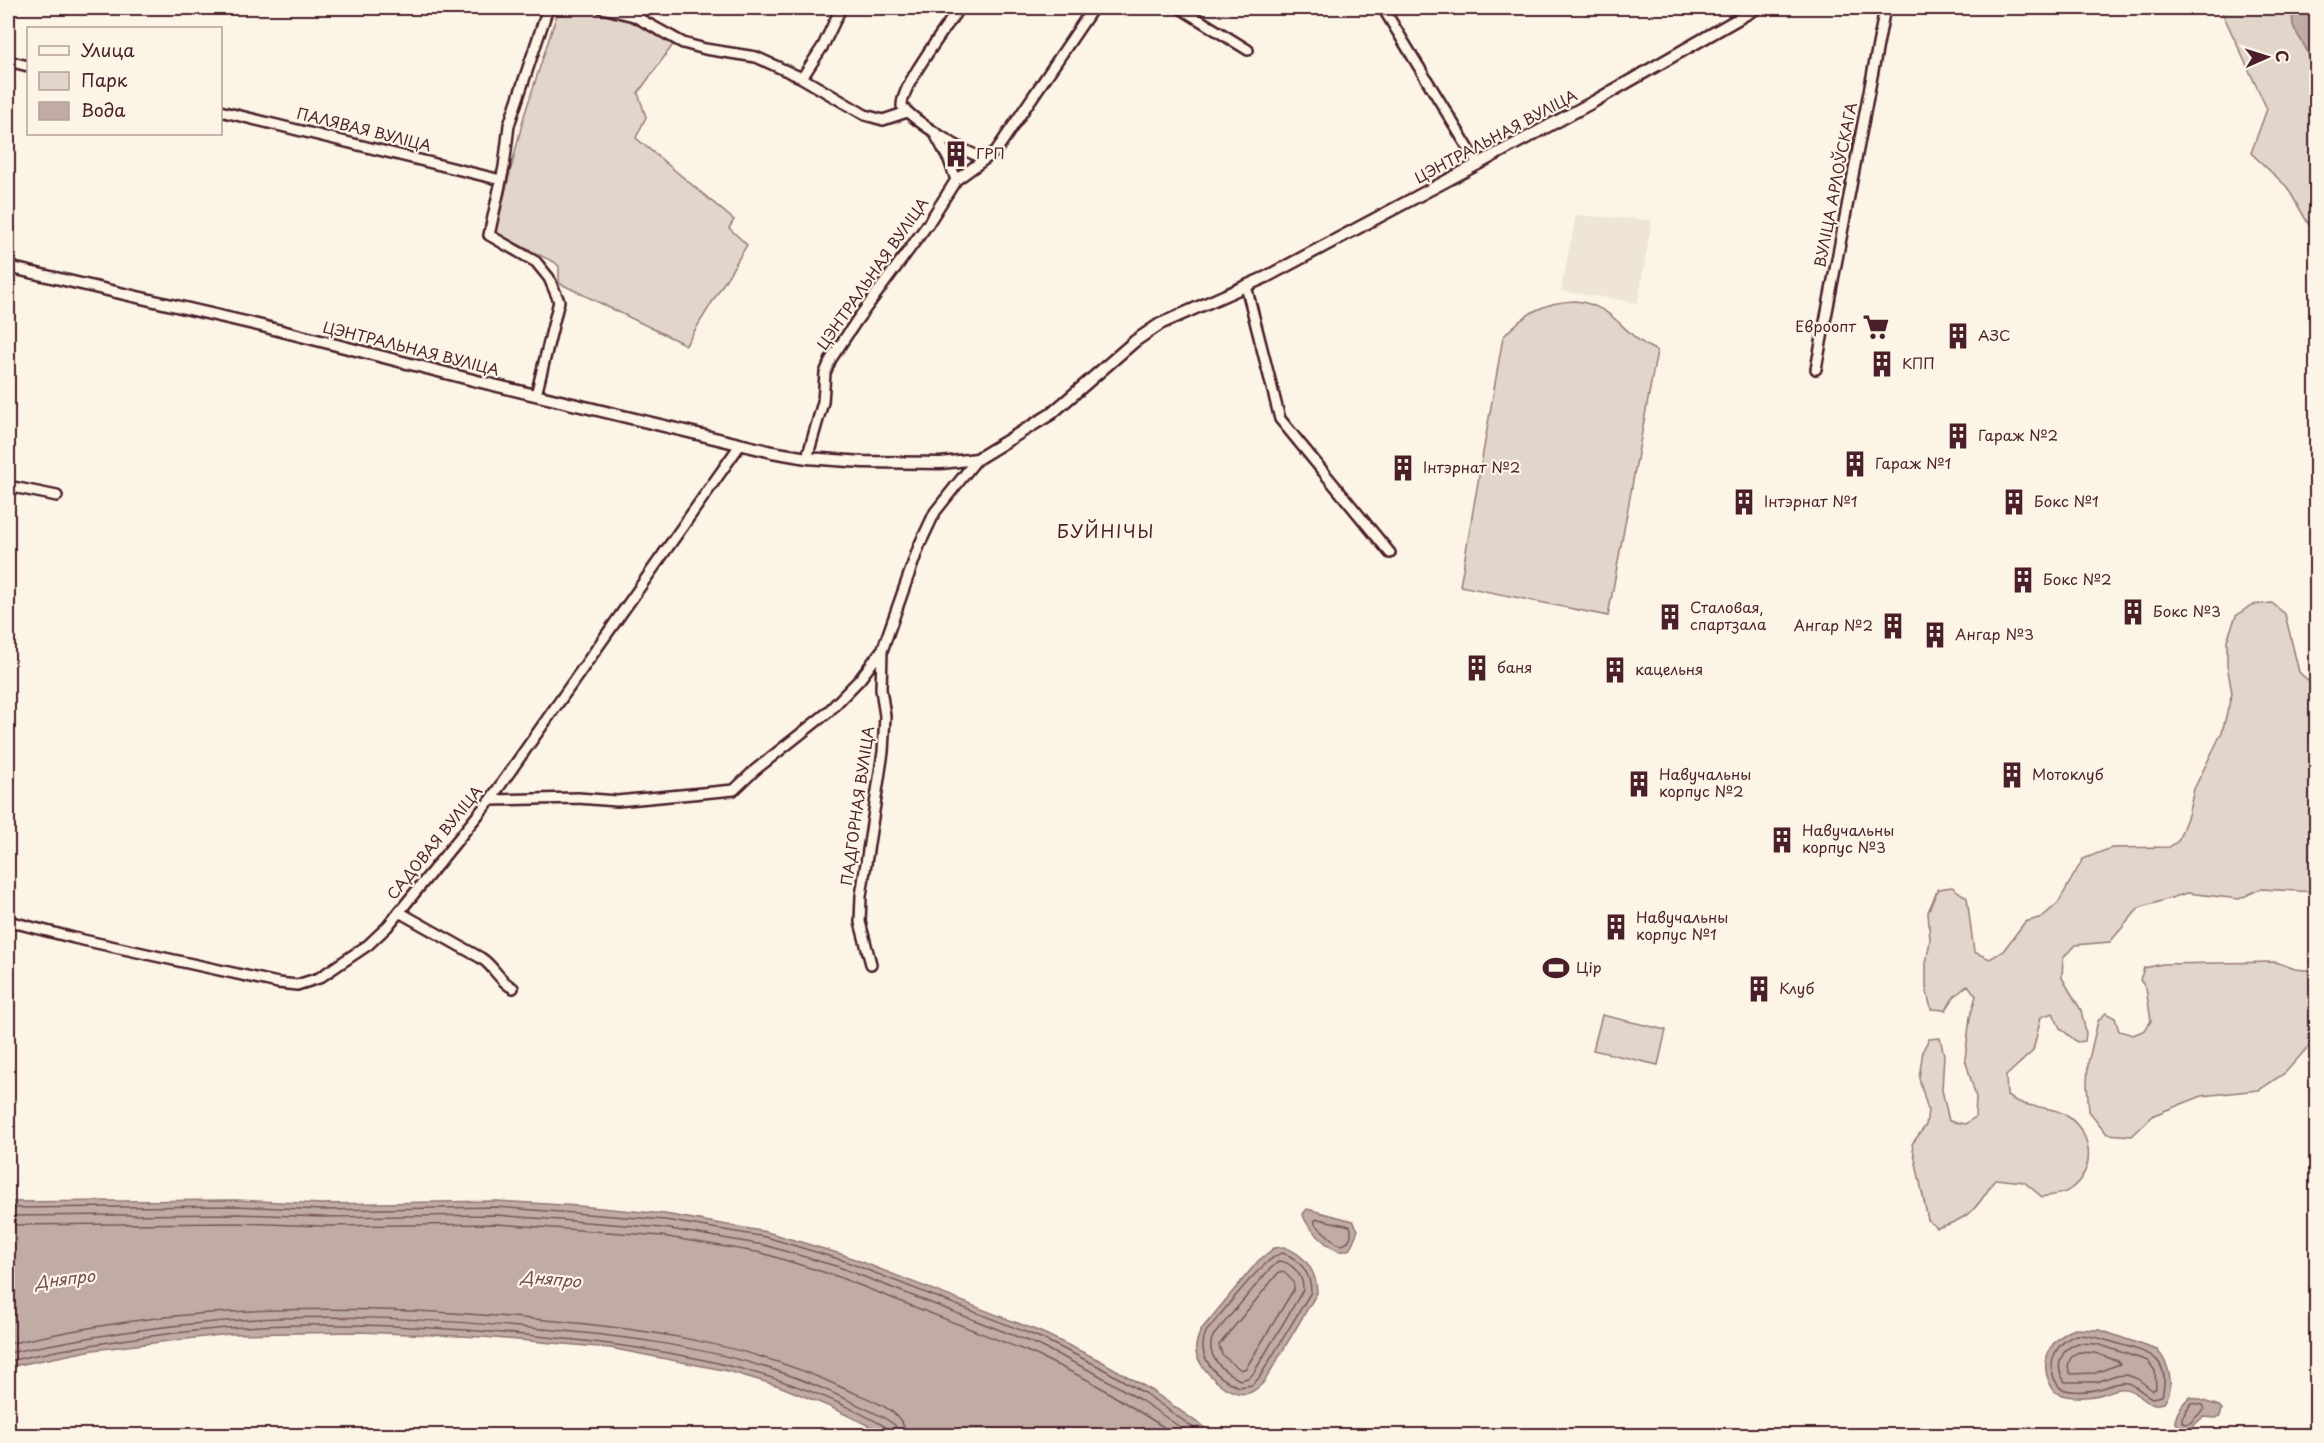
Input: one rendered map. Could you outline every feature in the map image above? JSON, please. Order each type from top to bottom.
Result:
[{"type":"street","points":[[536,395],[559,300],[549,278],[536,262],[489,235],[501,180],[508,125],[548,8]]},
{"type":"street","points":[[603,8],[634,16],[683,43],[756,57],[802,78],[865,115],[883,120],[907,112]]},
{"type":"street","points":[[802,78],[823,46],[840,8]]},
{"type":"street","points":[[959,8],[909,85],[902,99],[903,106],[907,112],[930,128],[971,153],[984,158]]},
{"type":"street","name":"ЦЭНТРАЛЬНАЯ ВУЛІЦА","points":[[807,458],[823,402],[825,373],[831,359],[928,224],[956,180],[996,151],[1094,8]]},
{"type":"street","points":[[1180,8],[1248,50]]},
{"type":"street","points":[[1383,8],[1479,164]]},
{"type":"street","name":"ВУЛІЦА АРЛОЎСКАГА","points":[[1816,369],[1885,8]]},
{"type":"street","name":"ЦЭНТРАЛЬНАЯ ВУЛІЦА","points":[[8,267],[262,326],[740,445],[807,458],[911,464],[958,462],[977,459],[1052,414],[1135,341],[1160,324],[1246,286],[1479,164],[1593,102],[1750,9]]},
{"type":"street","points":[[8,61],[27,66]]},
{"type":"street","name":"ПАЛЯВАЯ ВУЛІЦА","points":[[222,111],[501,180]]},
{"type":"street","points":[[930,128],[945,152],[956,180]]},
{"type":"street","points":[[1246,286],[1280,419],[1390,553]]},
{"type":"street","name":"САДОВАЯ ВУЛІЦА","points":[[8,921],[74,939],[278,983],[297,985],[319,978],[368,945],[387,927],[490,800],[740,445]]},
{"type":"street","name":"ПАДГОРНАЯ ВУЛІЦА","points":[[871,964],[860,922],[861,896],[883,752],[885,716],[881,689],[882,651],[919,546],[935,512],[977,459]]},
{"type":"street","points":[[8,486],[57,496]]},
{"type":"street","name":"ПАДГОРНАЯ ВУЛІЦА","points":[[490,800],[578,798],[616,801],[734,790],[755,770],[821,718],[860,679],[882,651]]},
{"type":"street","points":[[399,912],[488,962],[507,985],[513,988]]},
{"type":"shaded area","points":[[1576,215],[1652,220],[1638,303],[1561,291]]},
{"type":"green space","points":[[559,8],[590,8],[640,23],[675,42],[638,93],[646,117],[636,138],[734,220],[729,228],[747,245],[686,345],[559,283],[559,267],[556,263],[495,233],[524,116]]},
{"type":"green space","points":[[2220,8],[2316,8],[2316,237],[2287,187],[2251,153],[2267,109]]},
{"type":"green space","points":[[1575,301],[1601,309],[1635,338],[1657,351],[1608,616],[1460,586],[1503,337],[1535,311],[1553,304]]},
{"type":"green space","points":[[2272,603],[2285,614],[2299,672],[2316,688],[2316,892],[2260,889],[2239,899],[2187,893],[2139,908],[2110,942],[2075,945],[2063,958],[2062,978],[2081,1010],[2086,1033],[2085,1041],[2077,1042],[2060,1028],[2053,1013],[2041,1017],[2033,1051],[2006,1076],[2007,1096],[2024,1104],[2059,1112],[2074,1121],[2086,1140],[2088,1162],[2085,1172],[2078,1182],[2066,1192],[2042,1197],[2024,1182],[1995,1179],[1972,1211],[1958,1220],[1937,1228],[1928,1220],[1912,1144],[1926,1125],[1928,1110],[1919,1078],[1923,1050],[1929,1039],[1940,1038],[1944,1055],[1942,1090],[1949,1121],[1965,1124],[1975,1117],[1976,1097],[1965,1059],[1970,1017],[1976,996],[1968,985],[1954,997],[1946,1010],[1931,1009],[1926,988],[1926,964],[1930,940],[1928,912],[1938,889],[1952,887],[1967,898],[1974,952],[1990,959],[2003,951],[2025,922],[2042,917],[2058,903],[2083,859],[2111,848],[2169,847],[2178,841],[2188,815],[2194,789],[2222,732],[2232,693],[2227,665],[2227,640],[2236,616],[2251,605]]},
{"type":"green space","points":[[2276,962],[2295,969],[2316,971],[2316,1044],[2308,1047],[2285,1073],[2259,1090],[2202,1096],[2154,1115],[2132,1136],[2107,1134],[2089,1111],[2088,1063],[2098,1021],[2106,1013],[2115,1018],[2119,1031],[2133,1035],[2145,1030],[2151,1021],[2146,988],[2140,980],[2144,968],[2163,964]]},
{"type":"green space","points":[[1602,1015],[1666,1030],[1658,1065],[1593,1050]]},
{"type":"water","points":[[2293,8],[2312,8],[2312,27],[2316,32],[2316,87],[2308,53],[2293,26]]},
{"type":"water","name":"Дняпро","points":[[237,1200],[322,1204],[496,1201],[579,1206],[665,1214],[767,1232],[844,1255],[1043,1333],[1101,1361],[1149,1389],[1215,1435],[888,1435],[828,1406],[779,1386],[728,1371],[610,1348],[483,1337],[359,1332],[229,1334],[93,1350],[8,1367],[8,1202]]},
{"type":"water","points":[[1307,1209],[1353,1221],[1358,1230],[1350,1249],[1336,1250],[1318,1236],[1304,1218],[1303,1214]]},
{"type":"water","points":[[1284,1247],[1298,1254],[1308,1264],[1315,1278],[1317,1293],[1264,1382],[1249,1393],[1233,1391],[1216,1381],[1203,1367],[1196,1352],[1198,1338],[1201,1330],[1258,1261],[1274,1248]]},
{"type":"water","points":[[2075,1329],[2100,1330],[2157,1350],[2170,1375],[2170,1390],[2164,1403],[2147,1402],[2136,1393],[2123,1389],[2085,1397],[2066,1396],[2055,1392],[2046,1373],[2047,1355],[2057,1340]]},
{"type":"water","points":[[2191,1397],[2219,1406],[2222,1409],[2220,1416],[2203,1417],[2189,1430],[2180,1429],[2175,1421],[2176,1418],[2183,1404]]},
{"type":"waterway","points":[[1985,1433],[1999,1436]]},
{"type":"place","name":"ГРП","points":[[956,154]]},
{"type":"place","name":"Евроопт","points":[[1876,327]]},
{"type":"place","name":"АЗС","points":[[1958,336]]},
{"type":"place","name":"КПП","points":[[1882,364]]},
{"type":"place","name":"Гараж №2","points":[[1958,436]]},
{"type":"place","name":"Гараж №1","points":[[1855,464]]},
{"type":"place","name":"Інтэрнат №2","points":[[1403,468]]},
{"type":"place","name":"Інтэрнат №1","points":[[1744,502]]},
{"type":"place","name":"Бокс №1","points":[[2014,502]]},
{"type":"place","name":"Бокс №2","points":[[2023,580]]},
{"type":"place","name":"Бокс №3","points":[[2133,612]]},
{"type":"place","name":"Сталовая, спартзала","points":[[1670,617]]},
{"type":"place","name":"Ангар №2","points":[[1893,626]]},
{"type":"place","name":"Ангар №3","points":[[1935,635]]},
{"type":"place","name":"баня","points":[[1477,668]]},
{"type":"place","name":"кацельня","points":[[1615,670]]},
{"type":"place","name":"Мотоклуб","points":[[2012,775]]},
{"type":"place","name":"Навучальны корпус №2","points":[[1639,784]]},
{"type":"place","name":"Навучальны корпус №3","points":[[1782,840]]},
{"type":"place","name":"Навучальны корпус №1","points":[[1616,927]]},
{"type":"place","name":"Цір","points":[[1556,968]]},
{"type":"place","name":"Клуб","points":[[1759,989]]},
{"type":"district","name":"БУЙНІЧЫ","points":[[1106,532]]}]
